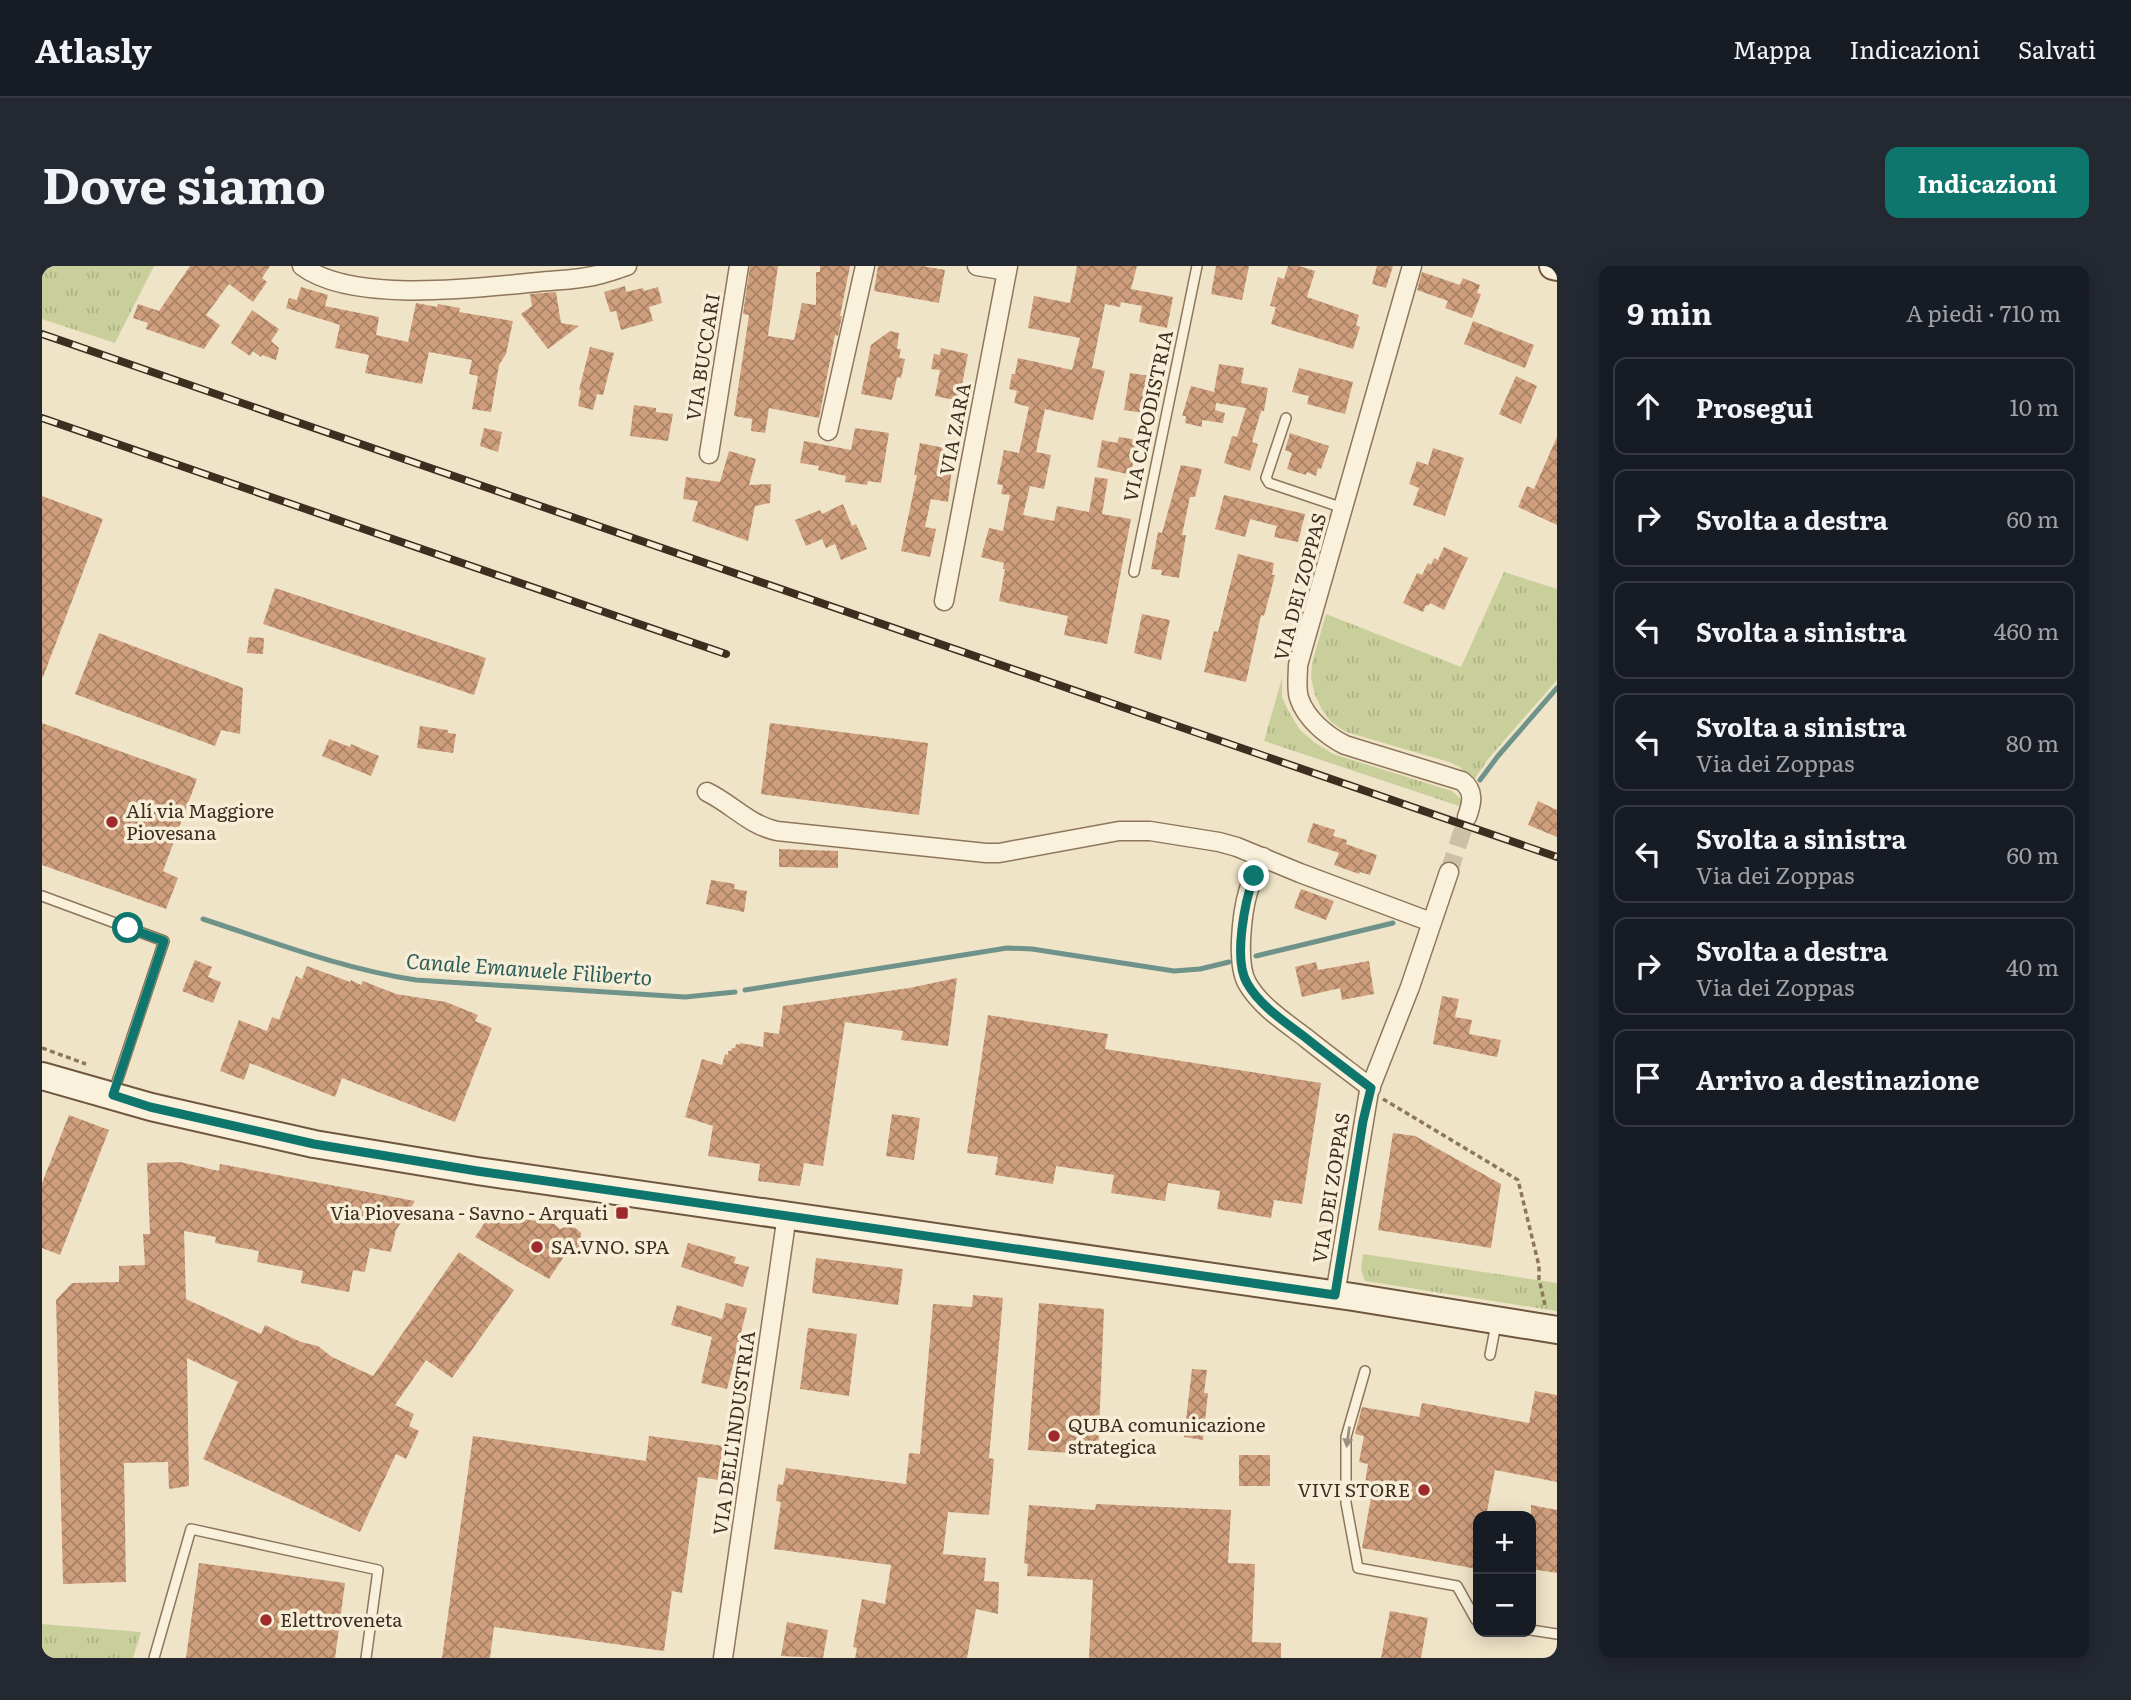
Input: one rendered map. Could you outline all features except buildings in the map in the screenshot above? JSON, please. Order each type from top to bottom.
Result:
[{"type":"street","points":[[302,266],[313,274],[366,288],[419,290],[479,288],[594,276],[627,266]]},
{"type":"street","name":"VIA BUCCARI","points":[[709,454],[739,266]]},
{"type":"street","points":[[828,431],[865,266]]},
{"type":"street","points":[[976,266],[1007,269]]},
{"type":"street","name":"VIA DEI ZOPPAS","points":[[1412,266],[1298,665],[1297,682],[1299,698],[1307,712],[1331,738],[1345,745],[1462,781],[1471,791],[1472,799],[1467,817]]},
{"type":"street","name":"VIA ZARA","points":[[944,601],[1007,269]]},
{"type":"street","points":[[707,792],[756,825],[776,831],[986,853],[999,853],[1118,831],[1150,831],[1219,842],[1431,922]]},
{"type":"street","points":[[1264,857],[1248,893],[1243,918],[1241,942],[1246,981],[1273,1013],[1370,1089]]},
{"type":"street","name":"VIA DEI ZOPPAS","points":[[1335,1295],[1370,1089],[1410,987],[1449,872]]},
{"type":"street","points":[[42,1076],[150,1107],[314,1144],[503,1175],[1496,1319],[1551,1321]]},
{"type":"street","name":"VIA DELL'INDUSTRIA","points":[[723,1658],[787,1215]]},
{"type":"lane","name":"VIA CAPODISTRIA","points":[[1134,572],[1197,266]]},
{"type":"lane","points":[[1286,418],[1266,478],[1269,484],[1343,508]]},
{"type":"lane","points":[[42,897],[164,941],[113,1095]]},
{"type":"lane","points":[[1490,1355],[1496,1319]]},
{"type":"lane","points":[[1365,1371],[1346,1437],[1346,1503],[1358,1568],[1457,1586],[1473,1614]]},
{"type":"lane","points":[[155,1658],[191,1529],[378,1570],[366,1658]]},
{"type":"lane","points":[[1536,1631],[1557,1634]]},
{"type":"path","points":[[42,1048],[89,1065]]},
{"type":"path","points":[[1370,1089],[1518,1180],[1539,1266],[1539,1279],[1551,1321]]},
{"type":"green space","points":[[42,266],[154,266],[115,343],[42,319]]},
{"type":"green space","points":[[1504,572],[1557,589],[1557,680],[1488,759],[1474,780],[1460,767],[1449,762],[1346,732],[1331,722],[1315,695],[1311,678],[1312,663],[1326,614],[1461,667]]},
{"type":"green space","points":[[1282,678],[1282,697],[1289,712],[1300,730],[1314,742],[1333,754],[1452,791],[1461,799],[1462,807],[1264,741]]},
{"type":"green space","points":[[1363,1254],[1557,1283],[1557,1311],[1365,1281],[1361,1270]]},
{"type":"green space","points":[[42,1624],[141,1632],[133,1658],[42,1658]]},
{"type":"waterway","name":"Canale Emanuele Filiberto","points":[[1480,780],[1557,688]]},
{"type":"waterway","name":"Canale Emanuele Filiberto","points":[[203,919],[335,962],[416,980],[685,997],[735,992]]},
{"type":"waterway","name":"Canale Emanuele Filiberto","points":[[1256,956],[1393,923]]},
{"type":"waterway","name":"Canale Emanuele Filiberto","points":[[745,990],[1007,948],[1032,949],[1174,971],[1200,969],[1229,962]]},
{"type":"tunnel","points":[[1449,872],[1467,817]]},
{"type":"railway","points":[[42,334],[1557,857]]},
{"type":"railway","points":[[42,418],[726,654]]},
{"type":"place","name":"Alí via Maggiore Piovesana","points":[[112,822]]},
{"type":"place","name":"Via Piovesana - Savno - Arquati","points":[[622,1213]]},
{"type":"place","name":"SA.VNO. SPA","points":[[537,1247]]},
{"type":"place","name":"QUBA comunicazione strategica","points":[[1054,1436]]},
{"type":"place","name":"VIVI STORE","points":[[1424,1490]]},
{"type":"place","name":"Elettroveneta","points":[[266,1620]]},
{"type":"route","points":[[128,928],[164,941],[113,1095],[150,1107],[314,1144],[477,1171],[1335,1295],[1363,1121],[1371,1088],[1273,1013],[1246,981],[1241,942],[1243,918],[1254,876]]}]
